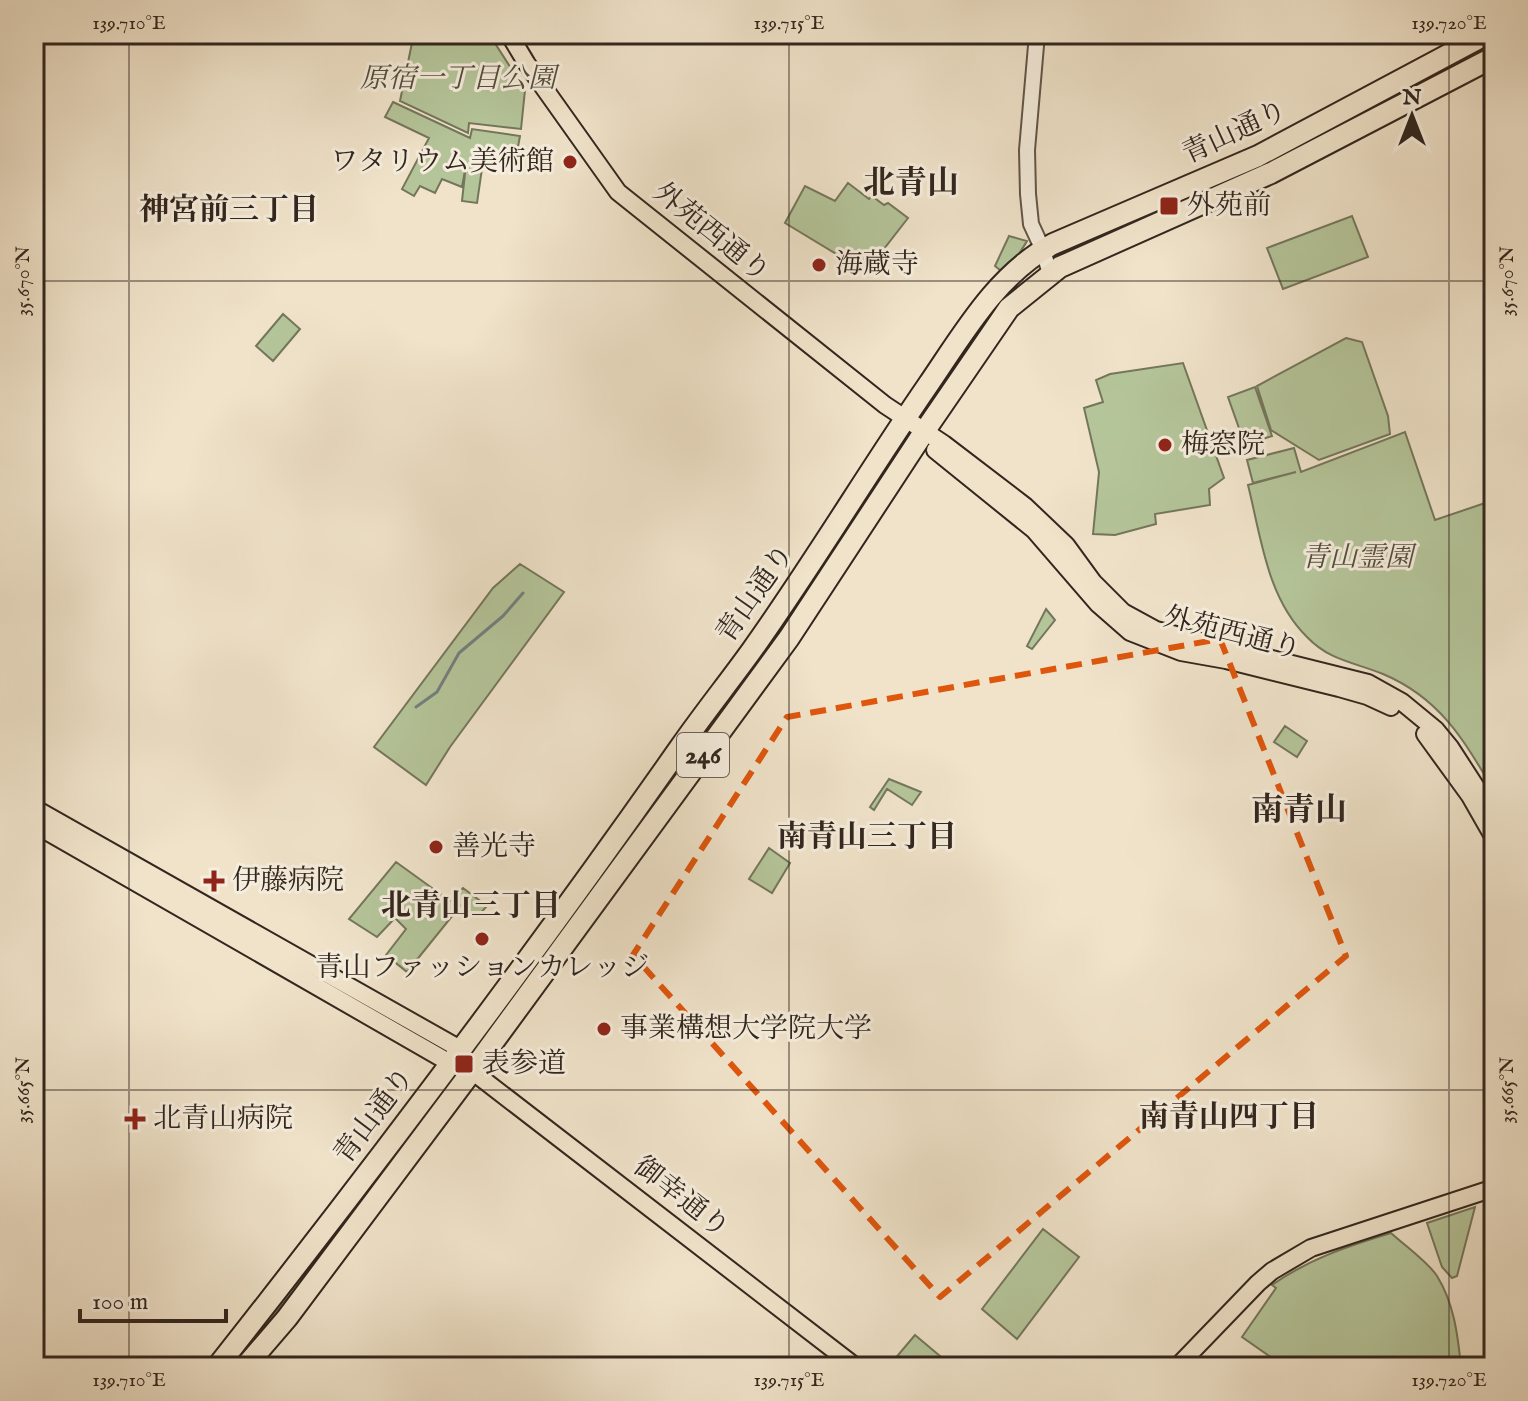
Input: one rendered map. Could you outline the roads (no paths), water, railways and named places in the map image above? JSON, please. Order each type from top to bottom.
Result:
[{"type":"highway","name":"青山通り","points":[[217,1367],[455,1056],[750,653],[990,297],[1043,250],[1258,156],[1487,34]]},
{"type":"highway","name":"青山通り","points":[[245,1367],[287,1318],[472,1071],[789,638],[1009,308],[1050,274],[1074,260],[1271,173],[1494,57]]},
{"type":"highway","points":[[681,746],[683,755],[688,759],[701,757]]},
{"type":"main road","name":"外苑西通り","points":[[509,34],[618,192],[905,419],[944,444],[1035,515],[1066,545],[1093,582],[1135,620],[1184,639],[1310,674],[1367,696],[1408,719],[1433,743],[1470,796],[1494,838]]},
{"type":"main road","name":"外苑西通り","points":[[1310,674],[1368,683],[1419,714],[1450,747],[1494,815]]},
{"type":"main road","points":[[34,808],[455,1056],[472,1071]]},
{"type":"main road","points":[[34,824],[455,1056]]},
{"type":"main road","name":"御幸通り","points":[[472,1071],[856,1367]]},
{"type":"main road","points":[[1177,1367],[1258,1283],[1279,1266],[1311,1248],[1494,1188]]},
{"type":"street","points":[[1037,34],[1027,150],[1028,194],[1031,224],[1050,274]]},
{"type":"waterway","points":[[416,707],[437,692],[459,653],[503,616],[523,593]]},
{"type":"place","name":"ワタリウム美術館","points":[[570,162]]},
{"type":"place","name":"外苑前","points":[[1169,206]]},
{"type":"place","name":"海蔵寺","points":[[819,265]]},
{"type":"place","name":"梅窓院","points":[[1165,445]]},
{"type":"place","name":"善光寺","points":[[436,847]]},
{"type":"place","name":"伊藤病院","points":[[214,881]]},
{"type":"place","name":"青山ファッションカレッジ","points":[[482,939]]},
{"type":"place","name":"事業構想大学院大学","points":[[604,1029]]},
{"type":"place","name":"表参道","points":[[464,1064]]},
{"type":"place","name":"北青山病院","points":[[135,1119]]},
{"type":"district","name":"北青山","points":[[911,184]]},
{"type":"district","name":"神宮前三丁目","points":[[229,211]]},
{"type":"district","name":"南青山","points":[[1299,811]]},
{"type":"district","name":"南青山三丁目","points":[[867,838]]},
{"type":"district","name":"北青山三丁目","points":[[471,907]]},
{"type":"district","name":"南青山四丁目","points":[[1229,1118]]},
{"type":"park label","name":"原宿一丁目公園","points":[[458,79]]},
{"type":"park label","name":"青山霊園","points":[[1357,558]]}]
